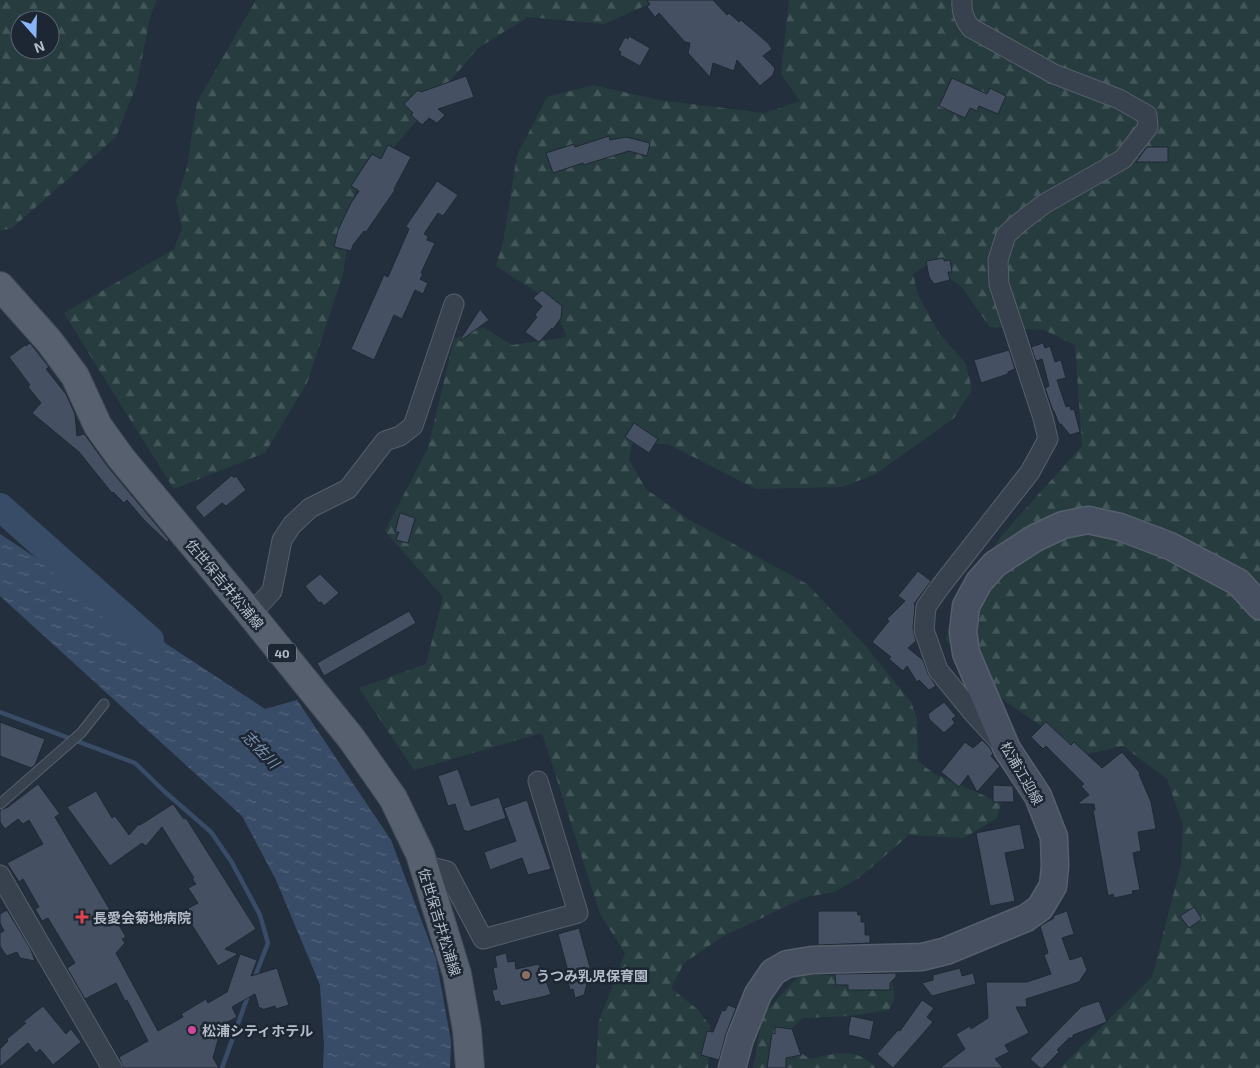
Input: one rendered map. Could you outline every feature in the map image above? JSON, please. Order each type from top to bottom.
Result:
[{"type":"main road","name":"佐世保吉井松浦線","points":[[0,286],[49,341],[75,376],[98,426],[121,458],[251,614],[350,738],[393,798],[420,854],[457,974],[467,1030],[470,1068]]},
{"type":"main road","name":"松浦江迎線","points":[[732,1068],[740,1039],[758,994],[772,972],[787,964],[812,960],[922,956],[938,953],[1026,918],[1040,908],[1053,886],[1055,866],[1054,837],[1038,796],[1007,749],[966,653],[963,632],[966,606],[979,582],[995,564],[1036,538],[1063,526],[1088,520],[1120,527],[1170,546],[1238,582],[1260,606]]},
{"type":"street","points":[[962,0],[965,22],[971,28],[1054,74],[1119,99],[1147,115],[1148,127],[1123,159],[1044,204],[1019,222],[1006,236],[998,260],[999,284],[1043,418],[1048,439],[1030,472],[940,586],[926,607],[924,630],[938,670],[974,714],[1007,749]]},
{"type":"street","points":[[251,614],[272,591],[282,540],[292,525],[310,508],[348,489],[385,441],[400,436],[413,426],[454,304]]},
{"type":"street","points":[[423,865],[447,870],[483,939],[578,913],[538,781]]},
{"type":"street","points":[[0,876],[112,1068]]},
{"type":"lane","points":[[0,804],[81,733],[104,704]]},
{"type":"green space","points":[[0,0],[157,0],[150,17],[137,84],[116,137],[12,228],[0,231]]},
{"type":"green space","points":[[256,0],[658,0],[604,24],[528,17],[478,48],[355,193],[343,274],[307,383],[265,453],[174,489],[64,313],[174,249],[182,228],[176,201],[187,167],[197,102]]},
{"type":"green space","points":[[789,0],[1260,0],[1260,1068],[1060,1068],[1152,977],[1181,865],[1183,825],[1167,779],[1123,746],[1088,754],[1071,746],[1006,702],[946,640],[954,609],[1001,536],[1082,446],[1075,345],[1044,330],[990,327],[961,286],[928,264],[913,274],[918,295],[939,333],[966,364],[972,390],[954,418],[876,474],[842,487],[756,489],[668,444],[632,444],[629,460],[646,489],[688,519],[807,584],[863,643],[911,702],[917,718],[918,761],[933,773],[1001,803],[997,818],[964,838],[909,835],[859,878],[834,892],[806,897],[722,937],[684,963],[671,988],[697,1009],[710,1026],[708,1068],[596,1068],[599,1021],[625,953],[600,914],[542,733],[414,770],[359,688],[426,664],[443,597],[385,531],[428,448],[454,339],[483,327],[512,345],[567,337],[552,302],[496,266],[504,237],[517,155],[547,97],[593,85],[659,100],[765,113],[800,101],[781,74]]},
{"type":"green space","points":[[801,974],[891,978],[895,998],[889,1010],[851,1016],[803,1018],[789,1031],[793,1049],[811,1059],[838,1053],[853,1054],[860,1056],[876,1068],[753,1068],[763,1014]]},
{"type":"water","points":[[0,534],[265,709],[297,700],[391,840],[436,959],[451,1041],[450,1068],[323,1068],[324,1045],[320,985],[276,880],[242,816],[0,596]]},
{"type":"building","points":[[647,0],[713,0],[727,15],[729,13],[739,22],[741,20],[768,43],[772,49],[763,56],[775,68],[773,75],[760,86],[737,60],[734,71],[713,63],[710,77],[688,53],[690,43],[685,42],[659,13],[655,17],[647,7],[650,4]]},
{"type":"building","points":[[629,36],[650,48],[640,66],[620,55],[621,52],[618,50],[625,37],[628,39]]},
{"type":"building","points":[[466,76],[474,97],[438,109],[445,115],[437,123],[429,118],[422,125],[411,115],[413,113],[404,104],[418,90],[421,92]]},
{"type":"building","points":[[952,78],[987,94],[990,88],[1006,96],[998,114],[979,106],[977,111],[970,108],[965,118],[939,106]]},
{"type":"building","points":[[609,136],[610,140],[626,137],[650,143],[647,156],[629,151],[553,173],[546,153],[574,144],[575,147]]},
{"type":"building","points":[[388,145],[411,157],[395,190],[366,232],[364,231],[353,245],[351,251],[334,247],[338,230],[359,191],[351,186],[372,154],[381,159]]},
{"type":"building","points":[[1147,147],[1168,147],[1168,162],[1136,162]]},
{"type":"building","points":[[437,181],[458,195],[443,216],[438,213],[424,234],[428,236],[427,240],[435,243],[421,273],[423,274],[420,279],[428,283],[423,294],[415,290],[402,319],[394,315],[374,360],[351,349],[384,275],[388,277],[409,229],[406,226]]},
{"type":"building","points":[[944,258],[944,261],[950,260],[952,272],[948,272],[950,280],[934,284],[929,277],[926,261]]},
{"type":"building","points":[[542,290],[562,306],[561,318],[553,329],[539,342],[525,332],[537,317],[535,315],[542,306],[533,298]]},
{"type":"building","points":[[480,309],[489,320],[460,341],[460,340]]},
{"type":"building","points":[[30,343],[49,367],[46,369],[66,394],[75,414],[77,436],[85,435],[109,468],[169,540],[167,542],[127,500],[124,503],[112,493],[79,452],[32,413],[41,403],[28,387],[30,385],[9,357]]},
{"type":"building","points":[[1043,343],[1045,348],[1050,346],[1055,362],[1061,360],[1066,378],[1057,380],[1066,407],[1070,406],[1071,410],[1074,409],[1080,432],[1070,435],[1059,424],[1053,411],[1045,388],[1049,386],[1042,359],[1036,361],[1031,347]]},
{"type":"building","points":[[1009,350],[1015,369],[1008,372],[1008,374],[981,383],[974,360]]},
{"type":"building","points":[[634,423],[658,439],[649,453],[625,437]]},
{"type":"building","points":[[232,475],[234,478],[236,476],[246,490],[226,506],[222,503],[204,518],[195,507]]},
{"type":"building","points":[[400,513],[415,518],[408,543],[396,540],[399,532],[395,532]]},
{"type":"building","points":[[918,571],[931,581],[914,604],[913,629],[916,641],[908,648],[923,660],[928,674],[936,686],[929,690],[919,680],[917,682],[907,666],[903,671],[889,659],[891,657],[872,642],[889,621],[887,619],[905,601],[898,596]]},
{"type":"building","points":[[320,574],[339,593],[324,606],[321,602],[319,603],[305,586]]},
{"type":"building","points":[[409,611],[416,623],[324,676],[317,663]]},
{"type":"building","points":[[944,702],[956,716],[952,719],[955,723],[944,733],[929,719],[928,714]]},
{"type":"building","points":[[0,722],[45,739],[35,765],[31,768],[0,756]]},
{"type":"building","points":[[1046,722],[1071,745],[1074,742],[1102,768],[1122,752],[1140,773],[1151,802],[1156,829],[1138,832],[1141,851],[1133,853],[1140,890],[1132,891],[1133,894],[1114,898],[1113,894],[1108,896],[1093,810],[1095,810],[1094,804],[1077,804],[1089,795],[1081,786],[1084,784],[1046,746],[1043,749],[1031,737]]},
{"type":"building","points":[[982,740],[990,748],[993,754],[991,756],[1000,766],[977,792],[968,775],[959,787],[941,772],[965,742],[973,748]]},
{"type":"building","points":[[458,769],[471,806],[499,797],[506,818],[466,832],[466,830],[464,831],[455,804],[448,806],[438,776]]},
{"type":"building","points":[[38,784],[60,814],[55,817],[126,937],[122,939],[125,943],[116,953],[158,1031],[183,1017],[181,1014],[206,999],[208,1003],[227,992],[240,954],[257,960],[251,976],[277,968],[289,1005],[276,1009],[275,1006],[262,1010],[262,1008],[259,1008],[255,994],[232,1007],[237,1017],[222,1025],[213,1058],[219,1068],[123,1068],[119,1057],[148,1041],[127,1000],[125,1001],[116,983],[85,999],[67,968],[75,963],[48,918],[42,921],[35,909],[39,907],[23,879],[19,882],[7,863],[43,844],[29,820],[23,824],[18,819],[5,829],[0,822],[0,810],[8,807]]},
{"type":"building","points":[[993,785],[1013,786],[1014,802],[993,802]]},
{"type":"building","points":[[96,791],[112,818],[115,816],[129,835],[139,824],[173,804],[184,819],[186,818],[256,929],[225,949],[238,954],[218,966],[183,911],[198,903],[188,888],[196,884],[162,827],[146,846],[142,843],[110,866],[67,807]]},
{"type":"building","points":[[527,800],[551,869],[528,875],[522,858],[490,870],[484,852],[516,841],[504,808]]},
{"type":"building","points":[[1020,824],[1025,849],[1005,853],[1015,901],[990,906],[976,833]]},
{"type":"building","points":[[1194,907],[1202,919],[1189,928],[1180,916]]},
{"type":"building","points":[[7,910],[30,948],[35,961],[20,958],[17,952],[7,956],[0,946],[0,933],[4,931],[0,923],[0,914]]},
{"type":"building","points":[[818,911],[857,911],[858,915],[861,915],[861,922],[865,922],[865,935],[870,935],[870,943],[818,945]]},
{"type":"building","points":[[1067,911],[1074,934],[1062,938],[1070,960],[1082,956],[1087,970],[1079,982],[1026,999],[1027,1007],[1016,1007],[1029,1033],[1005,1045],[1009,1052],[995,1059],[1003,1068],[940,1068],[965,1049],[956,1034],[970,1026],[971,1029],[988,1018],[986,982],[1027,982],[1051,974],[1044,955],[1048,953],[1040,926],[1054,918],[1053,916]]},
{"type":"building","points":[[579,928],[591,971],[585,972],[588,980],[584,995],[575,998],[573,989],[570,990],[567,977],[569,975],[558,934]]},
{"type":"building","points":[[506,953],[508,962],[515,961],[516,969],[539,964],[543,982],[546,981],[551,994],[501,1006],[499,1001],[495,1002],[492,990],[497,989],[493,968],[497,967],[495,956]]},
{"type":"building","points":[[960,968],[962,976],[973,973],[976,984],[932,996],[922,983],[933,980],[933,975]]},
{"type":"building","points":[[896,973],[896,977],[890,983],[890,990],[848,990],[848,985],[836,985],[835,974]]},
{"type":"building","points":[[922,1000],[934,1008],[927,1017],[933,1022],[893,1068],[877,1054],[898,1030],[900,1031]]},
{"type":"building","points":[[1099,1001],[1107,1022],[1073,1035],[1073,1038],[1069,1038],[1057,1050],[1059,1052],[1043,1068],[1040,1068],[1030,1059],[1081,1007]]},
{"type":"building","points":[[728,1005],[736,1008],[719,1060],[701,1055],[707,1031],[713,1032],[722,1010],[725,1011]]},
{"type":"building","points":[[43,1006],[66,1034],[71,1029],[81,1042],[53,1065],[40,1049],[36,1053],[28,1043],[0,1067],[0,1049],[8,1041],[7,1039],[26,1023],[23,1022]]},
{"type":"building","points":[[851,1016],[874,1021],[870,1040],[848,1035]]},
{"type":"building","points":[[775,1027],[792,1029],[801,1055],[786,1058],[786,1068],[767,1068],[772,1033],[775,1034]]},
{"type":"waterway","name":"志佐川","points":[[0,507],[150,640]]},
{"type":"waterway","points":[[0,712],[135,763],[211,832],[231,861],[260,915],[268,943],[254,979]]},
{"type":"waterway","points":[[222,1068],[249,993]]},
{"type":"place","name":"長愛会菊地病院","points":[[82,917]]},
{"type":"place","name":"うつみ乳児保育園","points":[[526,975]]},
{"type":"place","name":"松浦シティホテル","points":[[192,1030]]}]
